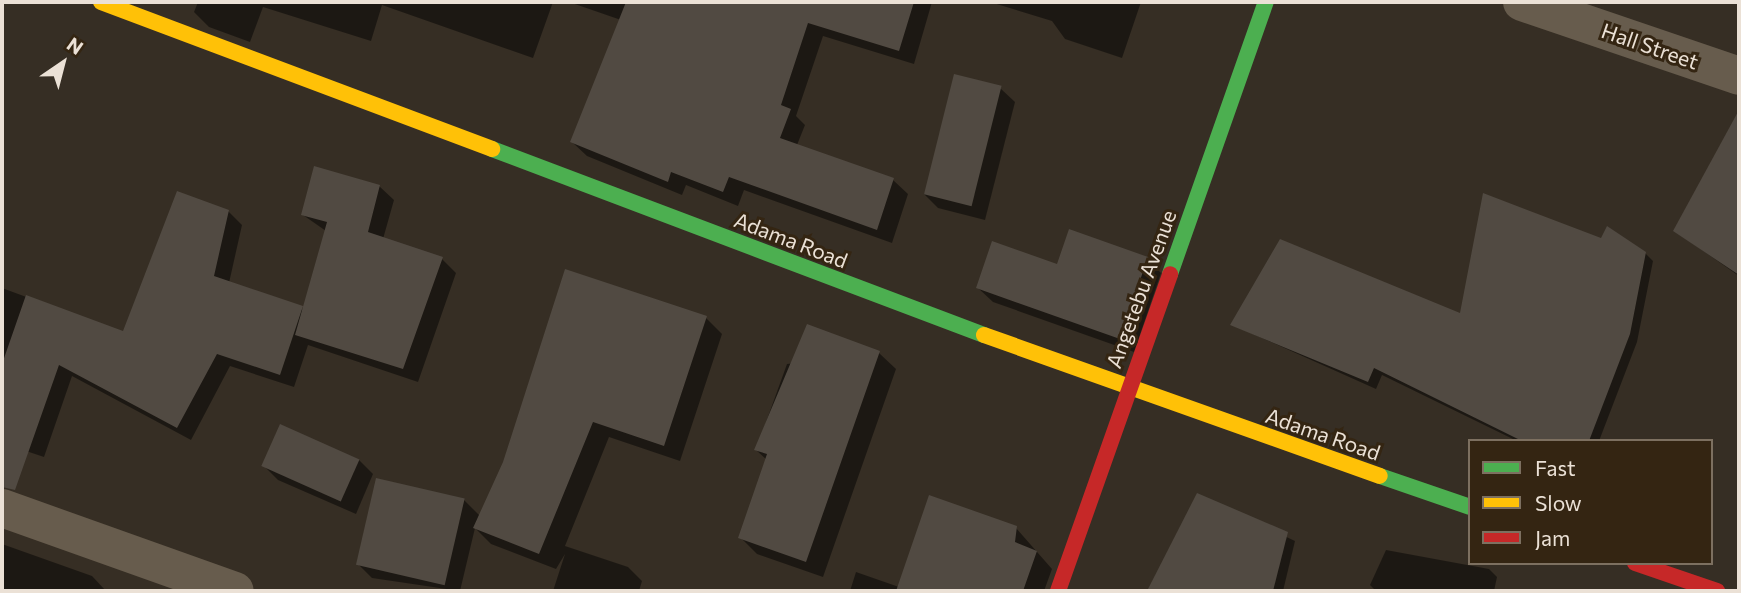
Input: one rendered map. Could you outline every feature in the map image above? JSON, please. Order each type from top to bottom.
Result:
[{"type":"street","name":"Adama Road","points":[[101,2],[1127,389],[1468,506]]},
{"type":"street","name":"Angetebu Avenue","points":[[1058,591],[1127,389],[1266,2]]},
{"type":"street","name":"Hall Street","points":[[1522,2],[1739,76]]},
{"type":"street","points":[[2,508],[235,591]]},
{"type":"street","points":[[1641,565],[1717,591]]},
{"type":"building","points":[[626,2],[914,2],[899,51],[808,23],[781,105],[791,109],[780,138],[894,178],[877,230],[729,177],[723,192],[671,172],[668,182],[570,142]]},
{"type":"building","points":[[954,74],[1002,86],[972,206],[924,194]]},
{"type":"building","points":[[1739,110],[1739,275],[1673,231]]},
{"type":"building","points":[[314,166],[380,185],[368,232],[443,257],[403,369],[295,335],[327,222],[301,215]]},
{"type":"building","points":[[177,191],[229,210],[214,276],[303,306],[280,375],[217,354],[177,428],[59,365],[15,490],[2,487],[2,364],[26,295],[123,331]]},
{"type":"building","points":[[1483,193],[1601,238],[1607,226],[1646,252],[1630,334],[1590,439],[1518,439],[1374,368],[1368,382],[1230,325],[1280,239],[1460,313]]},
{"type":"building","points":[[1069,229],[1148,257],[1120,339],[976,288],[992,241],[1057,264]]},
{"type":"building","points":[[565,269],[707,316],[664,446],[593,422],[539,554],[473,528],[503,462]]},
{"type":"building","points":[[807,324],[880,351],[806,562],[738,538],[767,454],[754,450]]},
{"type":"building","points":[[280,424],[359,459],[341,501],[261,466]]},
{"type":"building","points":[[376,478],[465,498],[445,585],[356,565]]},
{"type":"building","points":[[1197,493],[1288,532],[1273,591],[1147,591]]},
{"type":"building","points":[[929,495],[1017,526],[1015,542],[1037,551],[1023,591],[896,591]]},
{"type":"traffic: fast","points":[[1170,274],[1266,2]]},
{"type":"traffic: fast","points":[[492,149],[984,335]]},
{"type":"traffic: fast","points":[[1380,476],[1468,506]]},
{"type":"traffic: slow","points":[[101,2],[492,149]]},
{"type":"traffic: slow","points":[[984,335],[1380,476]]},
{"type":"traffic: jam","points":[[1058,591],[1170,274]]},
{"type":"traffic: jam","points":[[1641,565],[1717,591]]}]
